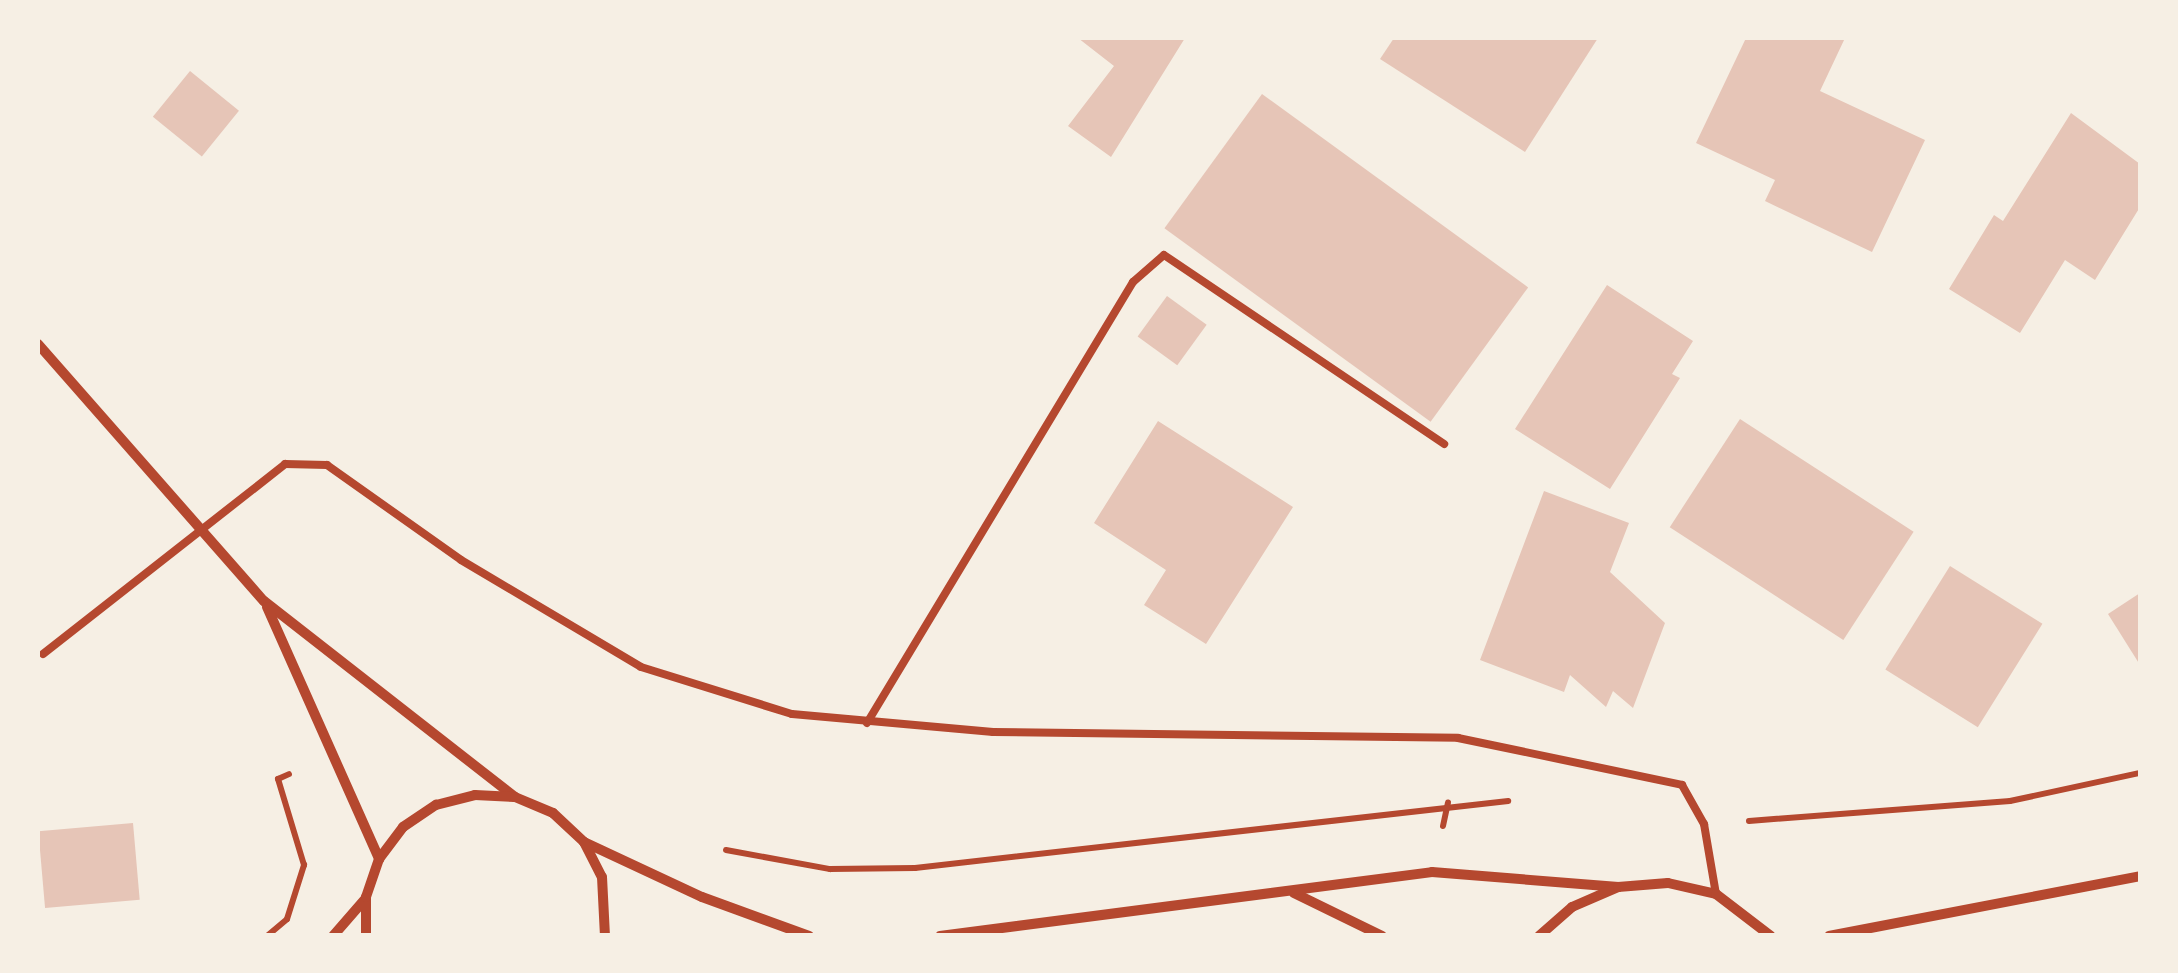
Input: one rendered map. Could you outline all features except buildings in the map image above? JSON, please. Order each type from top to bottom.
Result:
[{"type":"street","points":[[38,344],[264,601],[515,798],[554,814],[584,842],[702,897],[810,936]]},
{"type":"street","points":[[264,601],[378,859]]},
{"type":"street","points":[[366,936],[366,898],[378,859],[403,827],[436,805],[476,795],[515,798]]},
{"type":"street","points":[[584,842],[602,877],[606,936]]},
{"type":"street","points":[[940,936],[1294,893],[1432,872],[1618,887],[1668,883],[1716,894],[1771,936]]},
{"type":"street","points":[[1829,936],[2140,876]]},
{"type":"street","points":[[1539,936],[1572,907],[1618,887]]},
{"type":"street","points":[[1294,893],[1382,936]]},
{"type":"street","points":[[333,936],[366,898]]},
{"type":"lane","points":[[867,723],[1133,282],[1164,255],[1444,444]]},
{"type":"lane","points":[[42,654],[285,464],[327,465],[461,560],[640,667],[792,714],[993,732],[1458,738],[1682,785],[1704,824],[1716,894]]},
{"type":"path","points":[[1704,824],[2010,801],[2140,773]]},
{"type":"path","points":[[268,936],[287,919],[304,864],[278,779]]},
{"type":"path","points":[[719,849],[830,869],[915,868],[1448,803],[1523,802]]}]
